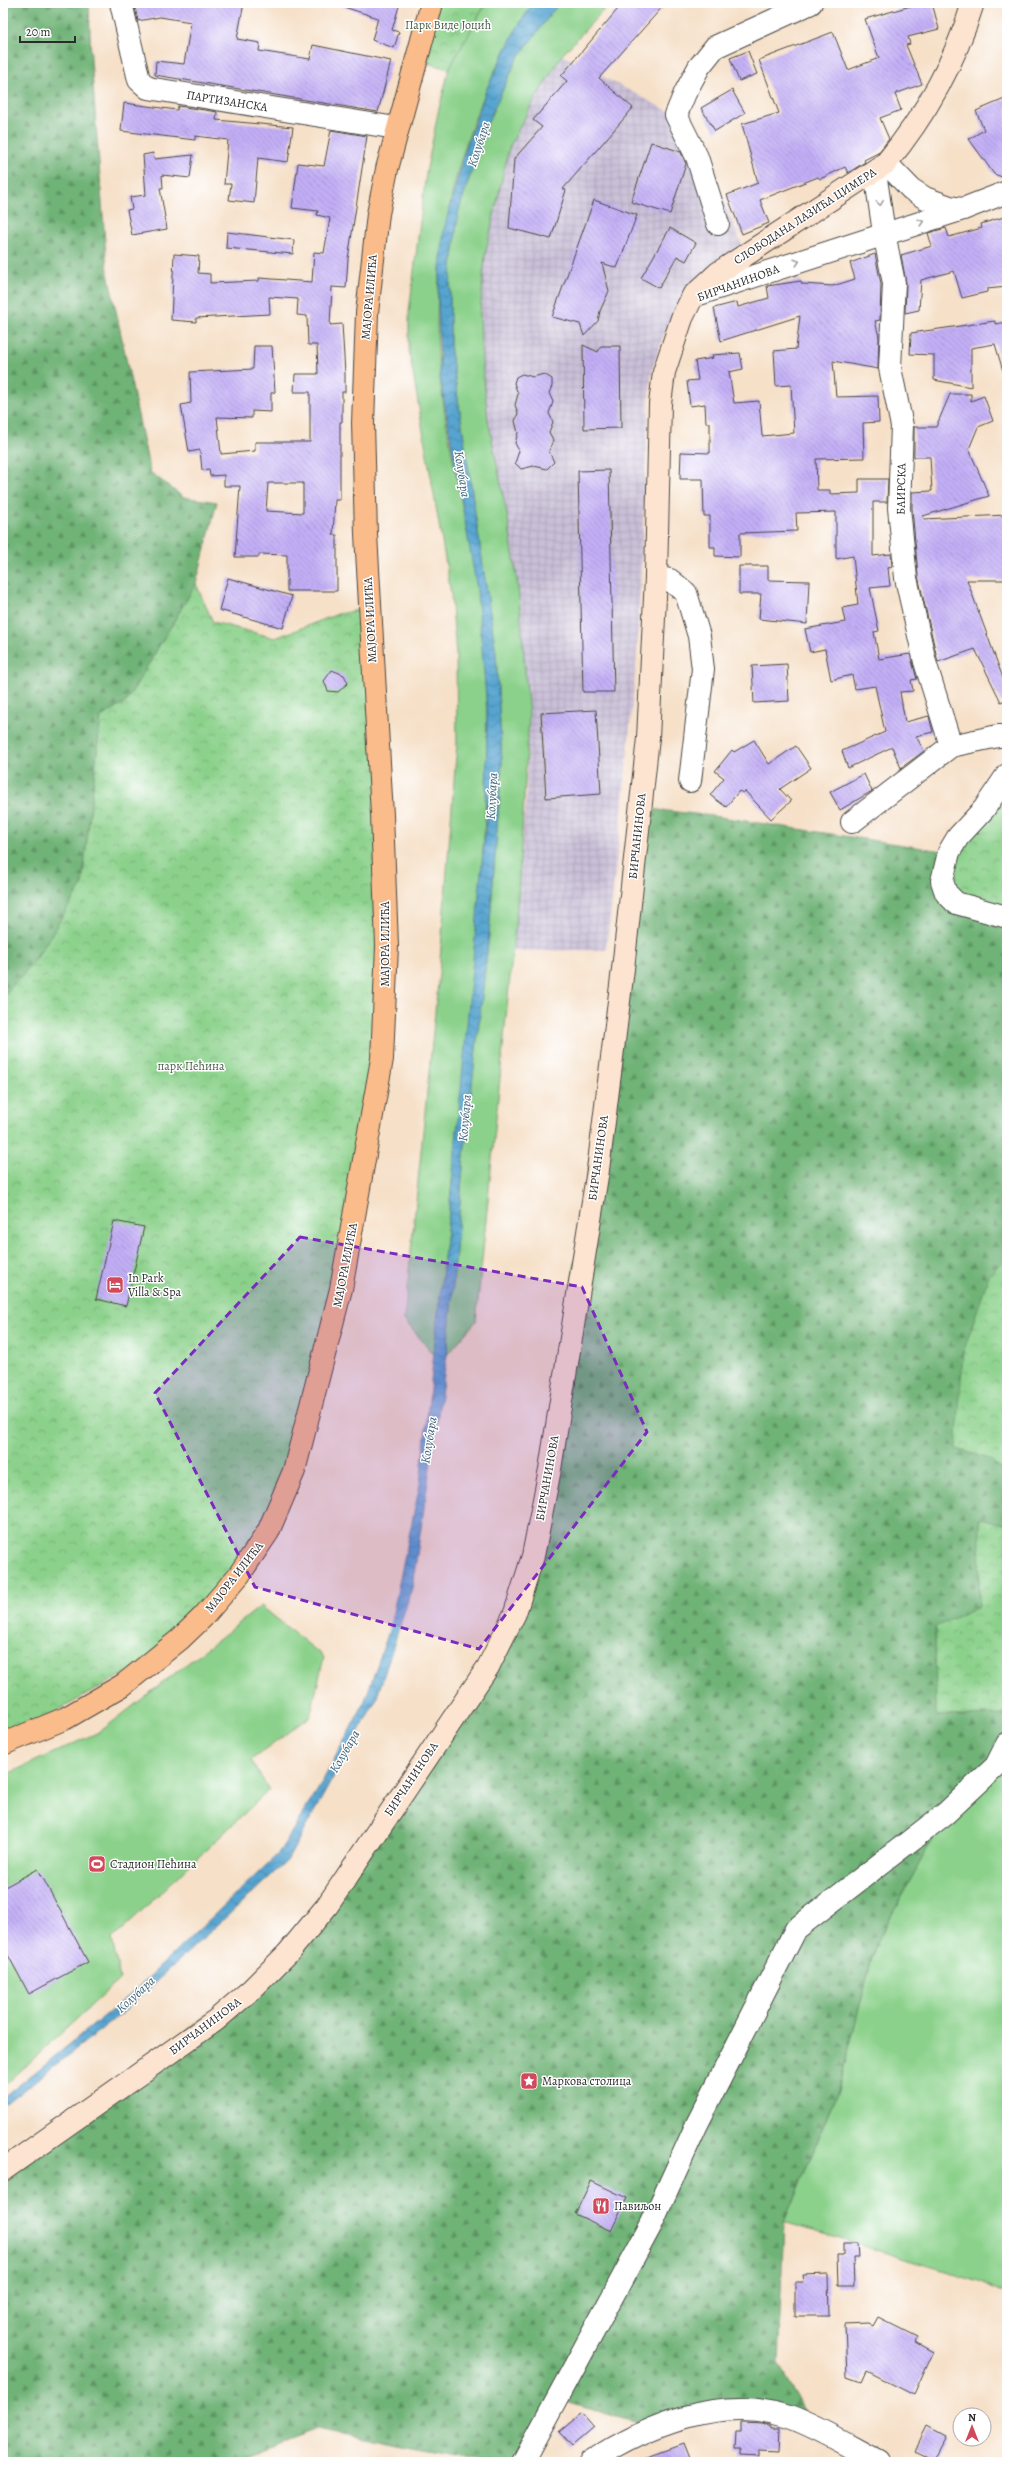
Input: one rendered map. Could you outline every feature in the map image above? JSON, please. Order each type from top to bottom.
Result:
[{"type":"main road","name":"МАЈОРА ИЛИЋА","points":[[3,1744],[66,1718],[123,1685],[179,1640],[202,1617],[239,1574],[268,1532],[294,1471],[341,1288],[382,1059],[387,946],[382,814],[368,590],[363,423],[366,320],[371,265],[378,214],[396,128],[432,3]]},
{"type":"main road","name":"СЛОБОДАНА ЛАЗИЋА ЦИМЕРА","points":[[694,296],[718,273],[881,168],[907,137],[928,106],[949,65],[966,25],[973,3]]},
{"type":"main road","name":"БИРЧАНИНОВА","points":[[3,2170],[216,2020],[252,1989],[288,1953],[326,1906],[488,1667],[515,1613],[533,1556],[550,1469],[598,1170],[648,738],[656,577],[660,404],[664,372],[682,318],[694,296]]},
{"type":"street","name":"ПАРТИЗАНСКА","points":[[121,3],[139,80],[148,88],[396,128]]},
{"type":"street","points":[[718,224],[697,157],[676,115],[685,93],[699,67],[715,47],[811,3]]},
{"type":"street","points":[[881,168],[925,198],[963,209]]},
{"type":"street","name":"БАИРСКА","points":[[881,168],[884,234],[894,283],[890,368],[902,426],[899,508],[906,578],[926,662],[951,746]]},
{"type":"street","name":"БИРЧАНИНОВА","points":[[694,296],[963,209],[1007,192]]},
{"type":"street","points":[[656,577],[670,580],[686,593],[699,636],[703,669],[690,782]]},
{"type":"street","points":[[852,822],[951,746],[998,736],[1007,736]]},
{"type":"street","points":[[1007,774],[984,809],[958,837],[949,852],[942,881],[946,892],[956,903],[1007,917]]},
{"type":"street","points":[[523,2462],[651,2225],[697,2124],[796,1928],[946,1814],[996,1766],[1007,1744]]},
{"type":"street","points":[[590,2462],[630,2438],[654,2428],[709,2413],[750,2409],[789,2417],[814,2428],[879,2462]]},
{"type":"highlighted area","points":[[300,1237],[582,1287],[647,1432],[479,1649],[255,1587],[155,1393]]},
{"type":"shaded area","points":[[562,55],[676,115],[700,140],[742,246],[680,304],[662,339],[652,370],[649,394],[637,653],[621,822],[606,950],[512,951],[526,799],[529,716],[518,586],[508,519],[488,420],[482,363],[480,315],[485,255],[509,148],[532,104]]},
{"type":"green space","points":[[3,3],[89,3],[91,59],[107,268],[150,472],[183,497],[217,502],[196,584],[126,702],[101,717],[82,885],[35,961],[3,996],[3,59],[5,57],[3,48]]},
{"type":"green space","name":"Парк Виде Јоцић","points":[[432,3],[486,3],[449,69],[416,60]]},
{"type":"green space","points":[[486,3],[533,3],[508,44],[487,88],[469,135],[455,183],[445,231],[439,281],[437,330],[440,378],[443,405],[477,589],[485,669],[487,748],[485,821],[477,929],[434,1354],[404,1320],[439,973],[457,743],[456,654],[451,594],[409,350],[409,312],[426,173],[438,113],[449,69]]},
{"type":"green space","points":[[559,3],[610,3],[562,55],[532,104],[509,148],[485,255],[480,315],[482,363],[488,420],[508,519],[518,586],[529,716],[518,896],[476,1321],[447,1355],[464,1155],[489,934],[502,763],[496,653],[450,345],[450,285],[458,213],[486,126],[517,59]]},
{"type":"green space","name":"парк Пећина","points":[[196,584],[213,622],[275,638],[338,614],[369,608],[387,946],[341,1288],[268,1532],[162,1653],[3,1741],[3,996],[35,961],[82,885],[101,717],[126,702]]},
{"type":"green space","points":[[1007,775],[1007,917],[956,903],[944,869]]},
{"type":"green space","points":[[640,808],[713,816],[949,852],[1007,917],[1007,1257],[989,1275],[956,1449],[990,1459],[1007,1475],[1007,1525],[980,1518],[979,1608],[935,1628],[936,1716],[1007,1715],[1007,1744],[946,1814],[875,1946],[838,2091],[784,2222],[778,2364],[814,2428],[771,2412],[654,2428],[556,2399],[523,2462],[488,2462],[317,2429],[228,2462],[3,2462],[3,2170],[288,1953],[488,1667],[533,1556]]},
{"type":"green space","points":[[1007,1257],[1007,1475],[990,1459],[956,1449],[963,1353],[989,1275]]},
{"type":"green space","points":[[980,1518],[1007,1525],[1007,1715],[936,1716],[935,1627],[979,1607]]},
{"type":"green space","name":"Стадион Пећина","points":[[261,1606],[324,1657],[310,1717],[251,1760],[269,1790],[112,1939],[120,1979],[3,2087],[3,1776],[101,1731]]},
{"type":"green space","points":[[1007,1744],[1007,2295],[982,2282],[784,2222],[838,2091],[875,1946],[946,1813]]},
{"type":"water","name":"Колубара","points":[[533,3],[559,3],[517,59],[486,126],[458,213],[450,285],[450,345],[496,653],[502,763],[489,934],[464,1155],[447,1355],[412,1588],[376,1700],[287,1861],[122,2013],[3,2106],[3,2098],[128,1997],[278,1854],[320,1786],[364,1703],[389,1631],[420,1484],[452,1184],[486,820],[487,709],[477,590],[440,377],[438,296],[444,229],[466,147],[487,88],[515,31]]},
{"type":"building","points":[[134,3],[244,3],[237,39],[260,43],[259,51],[310,59],[313,45],[391,61],[378,112],[155,75],[156,61],[184,64],[191,22],[160,17],[138,21]]},
{"type":"building","points":[[342,3],[400,3],[392,30],[399,32],[394,48],[372,40],[378,18],[341,6]]},
{"type":"building","points":[[623,3],[666,3],[599,78],[633,108],[563,189],[566,190],[551,239],[509,228],[514,159],[542,127],[533,120],[567,81],[561,76]]},
{"type":"building","points":[[921,3],[932,3],[939,29],[908,37],[910,44],[906,45],[922,84],[895,94],[901,110],[880,118],[889,139],[878,153],[864,160],[865,162],[848,173],[845,167],[820,179],[818,177],[760,200],[769,223],[742,234],[727,195],[758,183],[742,124],[779,113],[759,60],[833,32],[848,70],[879,58],[865,19]]},
{"type":"building","points":[[748,51],[757,74],[739,81],[730,58]]},
{"type":"building","points":[[732,90],[745,113],[715,131],[701,108]]},
{"type":"building","points":[[1007,98],[1007,179],[994,174],[969,139],[984,130],[976,111]]},
{"type":"building","points":[[124,103],[177,110],[178,106],[217,112],[216,120],[293,127],[288,162],[258,158],[254,203],[229,200],[231,184],[224,184],[228,140],[195,136],[195,140],[121,131]]},
{"type":"building","points":[[331,130],[367,136],[348,259],[346,288],[332,287],[330,325],[342,324],[345,374],[345,392],[342,392],[342,422],[340,422],[340,500],[335,500],[333,535],[337,535],[337,591],[287,591],[287,555],[259,554],[259,557],[235,557],[240,486],[224,486],[224,475],[210,476],[209,469],[202,470],[200,450],[189,452],[181,405],[191,403],[190,372],[253,369],[254,346],[272,346],[275,392],[271,393],[271,412],[252,411],[252,418],[217,417],[221,454],[255,451],[255,442],[310,442],[310,392],[294,392],[295,374],[318,374],[317,345],[308,345],[307,316],[297,315],[298,299],[269,297],[270,314],[196,318],[196,322],[171,320],[174,254],[199,256],[198,273],[210,274],[210,283],[259,281],[259,278],[312,282],[314,252],[324,253],[330,218],[317,215],[318,211],[292,208],[298,163],[324,166]],"holes":[[[268,483],[303,483],[303,513],[266,511]]]},
{"type":"building","points":[[651,142],[681,152],[686,164],[670,214],[631,202]]},
{"type":"building","points":[[153,153],[154,159],[193,155],[190,178],[162,175],[163,188],[160,188],[167,229],[132,235],[127,210],[132,209],[130,197],[146,195],[143,155]]},
{"type":"building","points":[[594,200],[637,215],[617,268],[602,263],[609,291],[600,311],[598,321],[584,336],[580,324],[552,317]]},
{"type":"building","points":[[1007,216],[1007,287],[987,289],[987,292],[962,298],[954,271],[921,280],[919,310],[905,313],[906,283],[901,255],[932,246],[928,233],[946,228],[949,237],[982,228],[981,224]]},
{"type":"building","points":[[670,228],[696,243],[686,261],[677,256],[659,288],[641,278]]},
{"type":"building","points":[[227,232],[294,240],[293,254],[226,248]]},
{"type":"building","points":[[875,254],[881,284],[880,320],[875,321],[879,337],[878,369],[833,361],[836,397],[878,396],[879,422],[863,423],[864,458],[816,459],[817,490],[830,490],[830,494],[859,493],[859,479],[888,479],[887,502],[873,502],[873,556],[891,554],[892,567],[888,568],[890,586],[870,588],[879,631],[874,632],[879,659],[910,654],[917,679],[911,680],[913,691],[900,692],[905,722],[929,716],[933,732],[916,736],[924,751],[901,768],[892,747],[848,768],[842,751],[885,732],[875,686],[855,689],[852,675],[831,680],[825,649],[810,652],[805,629],[845,622],[842,608],[858,605],[853,556],[836,559],[836,512],[796,513],[797,531],[740,533],[740,557],[715,556],[715,547],[710,547],[710,516],[704,516],[703,479],[680,479],[681,452],[710,453],[710,423],[706,423],[705,404],[690,406],[687,381],[698,380],[695,361],[713,358],[712,355],[740,353],[743,369],[729,372],[734,403],[759,401],[762,436],[794,433],[791,385],[776,386],[774,351],[796,349],[800,316],[721,341],[714,308],[737,302],[738,307],[769,298],[767,286],[801,281],[802,284],[833,286],[855,279],[850,263]]},
{"type":"building","points":[[995,321],[995,324],[1007,322],[1007,371],[1003,371],[995,344],[971,348],[971,387],[934,380],[934,355],[910,354],[911,333]]},
{"type":"building","points":[[583,345],[598,352],[601,346],[620,346],[621,428],[584,429]]},
{"type":"building","points":[[522,374],[533,377],[544,374],[552,379],[552,386],[549,393],[553,402],[549,413],[553,422],[549,432],[553,440],[549,451],[554,462],[547,469],[534,466],[521,469],[515,463],[519,451],[515,443],[518,433],[515,421],[518,413],[515,405],[518,394],[514,383],[516,377]]},
{"type":"building","points":[[950,394],[971,394],[971,401],[984,396],[993,421],[978,427],[969,449],[989,496],[923,516],[924,519],[1007,515],[1007,580],[967,580],[1007,689],[1007,699],[1001,702],[975,649],[938,662],[918,576],[912,492],[932,491],[930,457],[914,457],[914,427],[936,427]]},
{"type":"building","points":[[609,470],[614,692],[583,692],[578,471]]},
{"type":"building","points":[[739,566],[768,566],[768,580],[809,581],[807,624],[759,619],[761,594],[739,594]]},
{"type":"building","points":[[228,578],[292,596],[283,628],[219,610]]},
{"type":"building","points":[[787,664],[789,701],[754,703],[752,666]]},
{"type":"building","points":[[332,670],[344,675],[348,683],[338,692],[328,691],[324,681]]},
{"type":"building","points":[[596,710],[601,794],[546,798],[541,713]]},
{"type":"building","points":[[754,740],[769,764],[796,746],[811,768],[780,789],[791,801],[771,819],[745,791],[743,793],[739,791],[726,807],[710,795],[724,778],[715,771],[732,750],[734,752]]},
{"type":"building","points":[[864,774],[872,791],[840,810],[830,792]]},
{"type":"building","points":[[114,1221],[144,1227],[126,1306],[96,1299]]},
{"type":"building","points":[[38,1869],[88,1962],[29,1994],[3,1946],[3,1888]]},
{"type":"building","name":"Павиљон","points":[[591,2181],[627,2198],[611,2231],[575,2214]]},
{"type":"building","points":[[843,2243],[858,2243],[859,2258],[853,2258],[854,2286],[838,2286],[837,2256],[843,2256]]},
{"type":"building","points":[[828,2274],[829,2316],[795,2316],[795,2282],[804,2282],[803,2275]]},
{"type":"building","points":[[878,2317],[918,2337],[915,2343],[933,2353],[914,2395],[866,2371],[861,2382],[847,2377],[845,2324],[868,2323],[873,2326]]},
{"type":"building","points":[[582,2413],[594,2427],[572,2446],[559,2432]]},
{"type":"building","points":[[741,2422],[762,2423],[772,2426],[772,2428],[780,2428],[779,2451],[760,2450],[760,2457],[741,2456],[741,2450],[735,2450],[736,2432],[741,2432]]},
{"type":"building","points":[[927,2426],[946,2436],[934,2459],[915,2450]]},
{"type":"building","points":[[684,2444],[691,2462],[639,2462],[639,2460]]},
{"type":"place","name":"In Park Villa & Spa","points":[[115,1285]]},
{"type":"place","name":"Стадион Пећина","points":[[97,1864]]},
{"type":"place","name":"Маркова столица","points":[[529,2081]]},
{"type":"place","name":"Павиљон","points":[[601,2206]]}]
